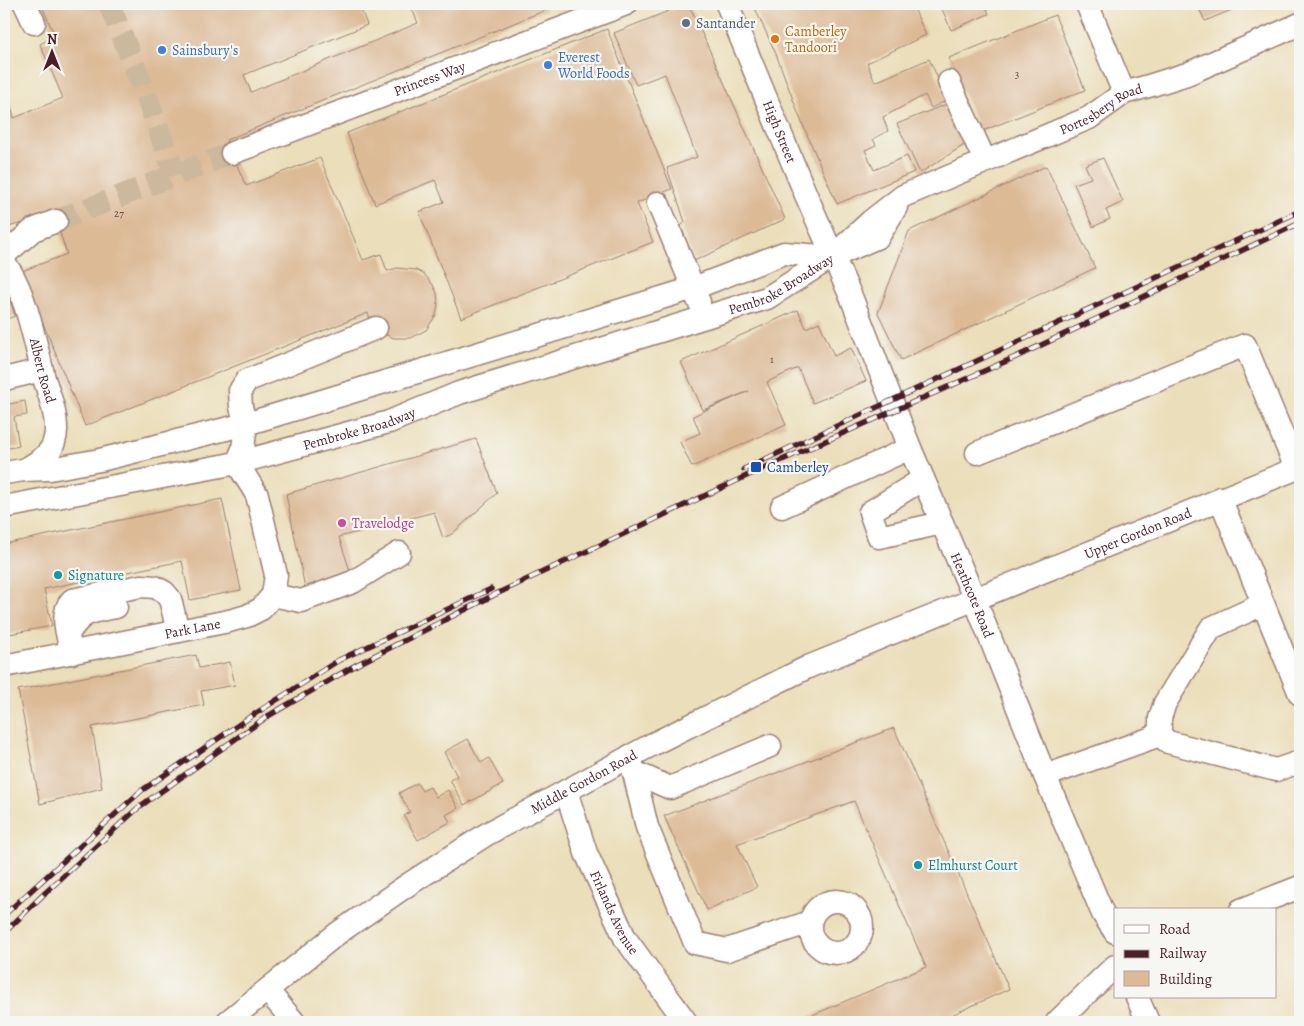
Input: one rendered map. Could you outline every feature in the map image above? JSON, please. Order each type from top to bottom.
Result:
[{"type":"street","name":"Princess Way","points":[[232,154],[574,13],[626,4]]},
{"type":"street","name":"High Street","points":[[728,4],[832,257]]},
{"type":"street","points":[[1087,4],[1124,93]]},
{"type":"street","name":"Portesbery Road","points":[[832,257],[871,221],[903,196],[1089,118],[1124,93],[1186,74],[1300,24]]},
{"type":"street","points":[[949,82],[985,161]]},
{"type":"street","points":[[658,203],[694,288]]},
{"type":"street","points":[[4,255],[33,230],[56,221]]},
{"type":"street","name":"Pembroke Broadway","points":[[14,472],[50,469],[90,462],[246,424],[694,288],[784,253],[832,257]]},
{"type":"street","name":"Pembroke Broadway","points":[[4,507],[238,463],[389,422],[459,393],[767,298],[832,257]]},
{"type":"street","name":"Heathcote Road","points":[[832,257],[852,299],[910,448],[1045,776],[1103,914],[1114,930]]},
{"type":"street","name":"Albert Road","points":[[4,263],[10,270],[33,313],[42,370],[54,414],[56,431],[54,444],[42,460],[14,472]]},
{"type":"street","name":"Pembroke Broadway","points":[[694,288],[705,317]]},
{"type":"street","points":[[376,328],[246,381],[240,391],[241,407],[246,424],[243,449],[238,463],[257,495],[276,575],[273,595],[301,601],[353,582],[399,553]]},
{"type":"street","points":[[977,452],[1245,344],[1298,468]]},
{"type":"street","points":[[4,378],[42,370]]},
{"type":"street","points":[[782,507],[910,448]]},
{"type":"street","points":[[257,495],[260,476],[268,455]]},
{"type":"street","name":"Upper Gordon Road","points":[[974,600],[1220,498],[1298,468]]},
{"type":"street","points":[[923,479],[870,512],[879,537],[942,523]]},
{"type":"street","points":[[1220,498],[1300,694]]},
{"type":"street","points":[[70,643],[65,615],[67,605],[72,600],[141,586],[155,587],[164,592],[170,599],[178,631]]},
{"type":"street","name":"Park Lane","points":[[4,666],[70,643],[178,631],[247,616],[261,609],[273,595]]},
{"type":"street","name":"Middle Gordon Road","points":[[227,1022],[338,933],[406,886],[487,834],[566,791],[632,764],[808,667],[974,600]]},
{"type":"street","points":[[70,643],[76,621],[89,612],[134,603]]},
{"type":"street","points":[[1263,604],[1211,628],[1165,703],[1160,718],[1160,735],[1168,742],[1276,770],[1300,762]]},
{"type":"street","points":[[1045,776],[1160,735]]},
{"type":"street","points":[[632,764],[670,788],[770,746]]},
{"type":"street","points":[[632,764],[647,827],[695,943],[727,950],[810,922]]},
{"type":"street","name":"Firlands Avenue","points":[[566,791],[586,853],[625,938],[686,1022]]},
{"type":"street","points":[[1246,908],[1300,887]]},
{"type":"street","points":[[1057,1022],[1114,967]]},
{"type":"street","points":[[266,990],[294,1022]]},
{"type":"street","points":[[1137,998],[1148,1022]]},
{"type":"building","points":[[41,4],[359,4],[367,25],[244,75],[251,92],[418,23],[410,4],[544,4],[546,10],[226,140],[246,186],[320,158],[363,260],[381,254],[387,271],[397,268],[416,270],[425,275],[433,285],[437,293],[438,305],[436,315],[426,330],[411,338],[394,338],[384,334],[371,321],[368,313],[85,426],[22,271],[67,254],[54,215],[4,228],[4,79],[14,118],[63,98],[40,44],[55,36]]},
{"type":"building","points":[[686,4],[692,11],[785,219],[694,261],[681,226],[685,222],[667,168],[697,157],[665,74],[636,85],[614,33]]},
{"type":"building","points":[[753,4],[912,4],[926,35],[867,63],[875,82],[929,59],[948,100],[931,108],[925,95],[883,117],[888,131],[873,139],[876,145],[865,150],[874,170],[907,156],[914,172],[837,204],[800,118],[776,54]]},
{"type":"building","points":[[940,4],[985,4],[989,14],[951,30]]},
{"type":"building","points":[[1197,4],[1246,4],[1205,21]]},
{"type":"building","points":[[1055,15],[1085,90],[980,132],[949,58]]},
{"type":"building","points":[[607,29],[672,189],[637,203],[653,242],[461,318],[419,212],[444,202],[435,180],[375,204],[347,133]]},
{"type":"building","points":[[954,101],[972,140],[920,173],[897,124]]},
{"type":"building","points":[[1103,158],[1123,202],[1106,210],[1110,219],[1093,227],[1074,184],[1091,178],[1085,165]]},
{"type":"building","points":[[1046,166],[1095,268],[901,360],[878,313],[909,231]]},
{"type":"building","points":[[4,284],[15,316],[4,320]]},
{"type":"building","points":[[798,310],[806,328],[819,322],[834,356],[851,348],[866,381],[813,403],[798,368],[767,382],[786,425],[692,467],[680,442],[700,433],[693,416],[749,391],[703,410],[681,362]]},
{"type":"building","points":[[25,401],[27,415],[14,417],[19,446],[4,449],[4,405]]},
{"type":"building","name":"Travelodge","points":[[476,439],[497,493],[452,534],[443,538],[434,512],[339,537],[352,577],[305,588],[286,494]]},
{"type":"building","name":"Signature","points":[[222,499],[241,590],[190,600],[182,561],[44,589],[52,626],[4,635],[4,544]]},
{"type":"building","points":[[196,655],[199,668],[230,662],[235,685],[201,691],[204,705],[92,727],[102,788],[40,804],[18,690]]},
{"type":"building","name":"Elmhurst Court","points":[[894,728],[1009,989],[936,1022],[796,1022],[926,967],[854,801],[737,844],[757,887],[707,910],[664,816]]},
{"type":"building","points":[[468,739],[481,763],[489,758],[503,784],[464,805],[450,780],[457,776],[444,752]]},
{"type":"building","points":[[417,783],[422,791],[430,787],[436,797],[448,790],[458,808],[446,815],[450,822],[418,840],[404,816],[410,812],[399,793]]},
{"type":"tunnel","points":[[109,4],[143,87],[175,175]]},
{"type":"tunnel","points":[[56,221],[232,153]]},
{"type":"railway","points":[[744,469],[1300,211]]},
{"type":"railway","points":[[4,933],[139,807],[268,716],[356,665],[494,595],[755,472],[1018,356],[1300,223]]},
{"type":"railway","points":[[4,915],[141,791],[250,717],[339,660],[491,589]]},
{"type":"place","name":"Santander","points":[[686,23]]},
{"type":"place","name":"Camberley Tandoori","points":[[775,39]]},
{"type":"place","name":"Sainsbury's","points":[[162,50]]},
{"type":"place","name":"Everest World Foods","points":[[548,65]]},
{"type":"place","name":"Camberley","points":[[756,467]]},
{"type":"place","name":"Travelodge","points":[[342,523]]},
{"type":"place","name":"Signature","points":[[58,575]]},
{"type":"place","name":"Elmhurst Court","points":[[918,865]]}]
